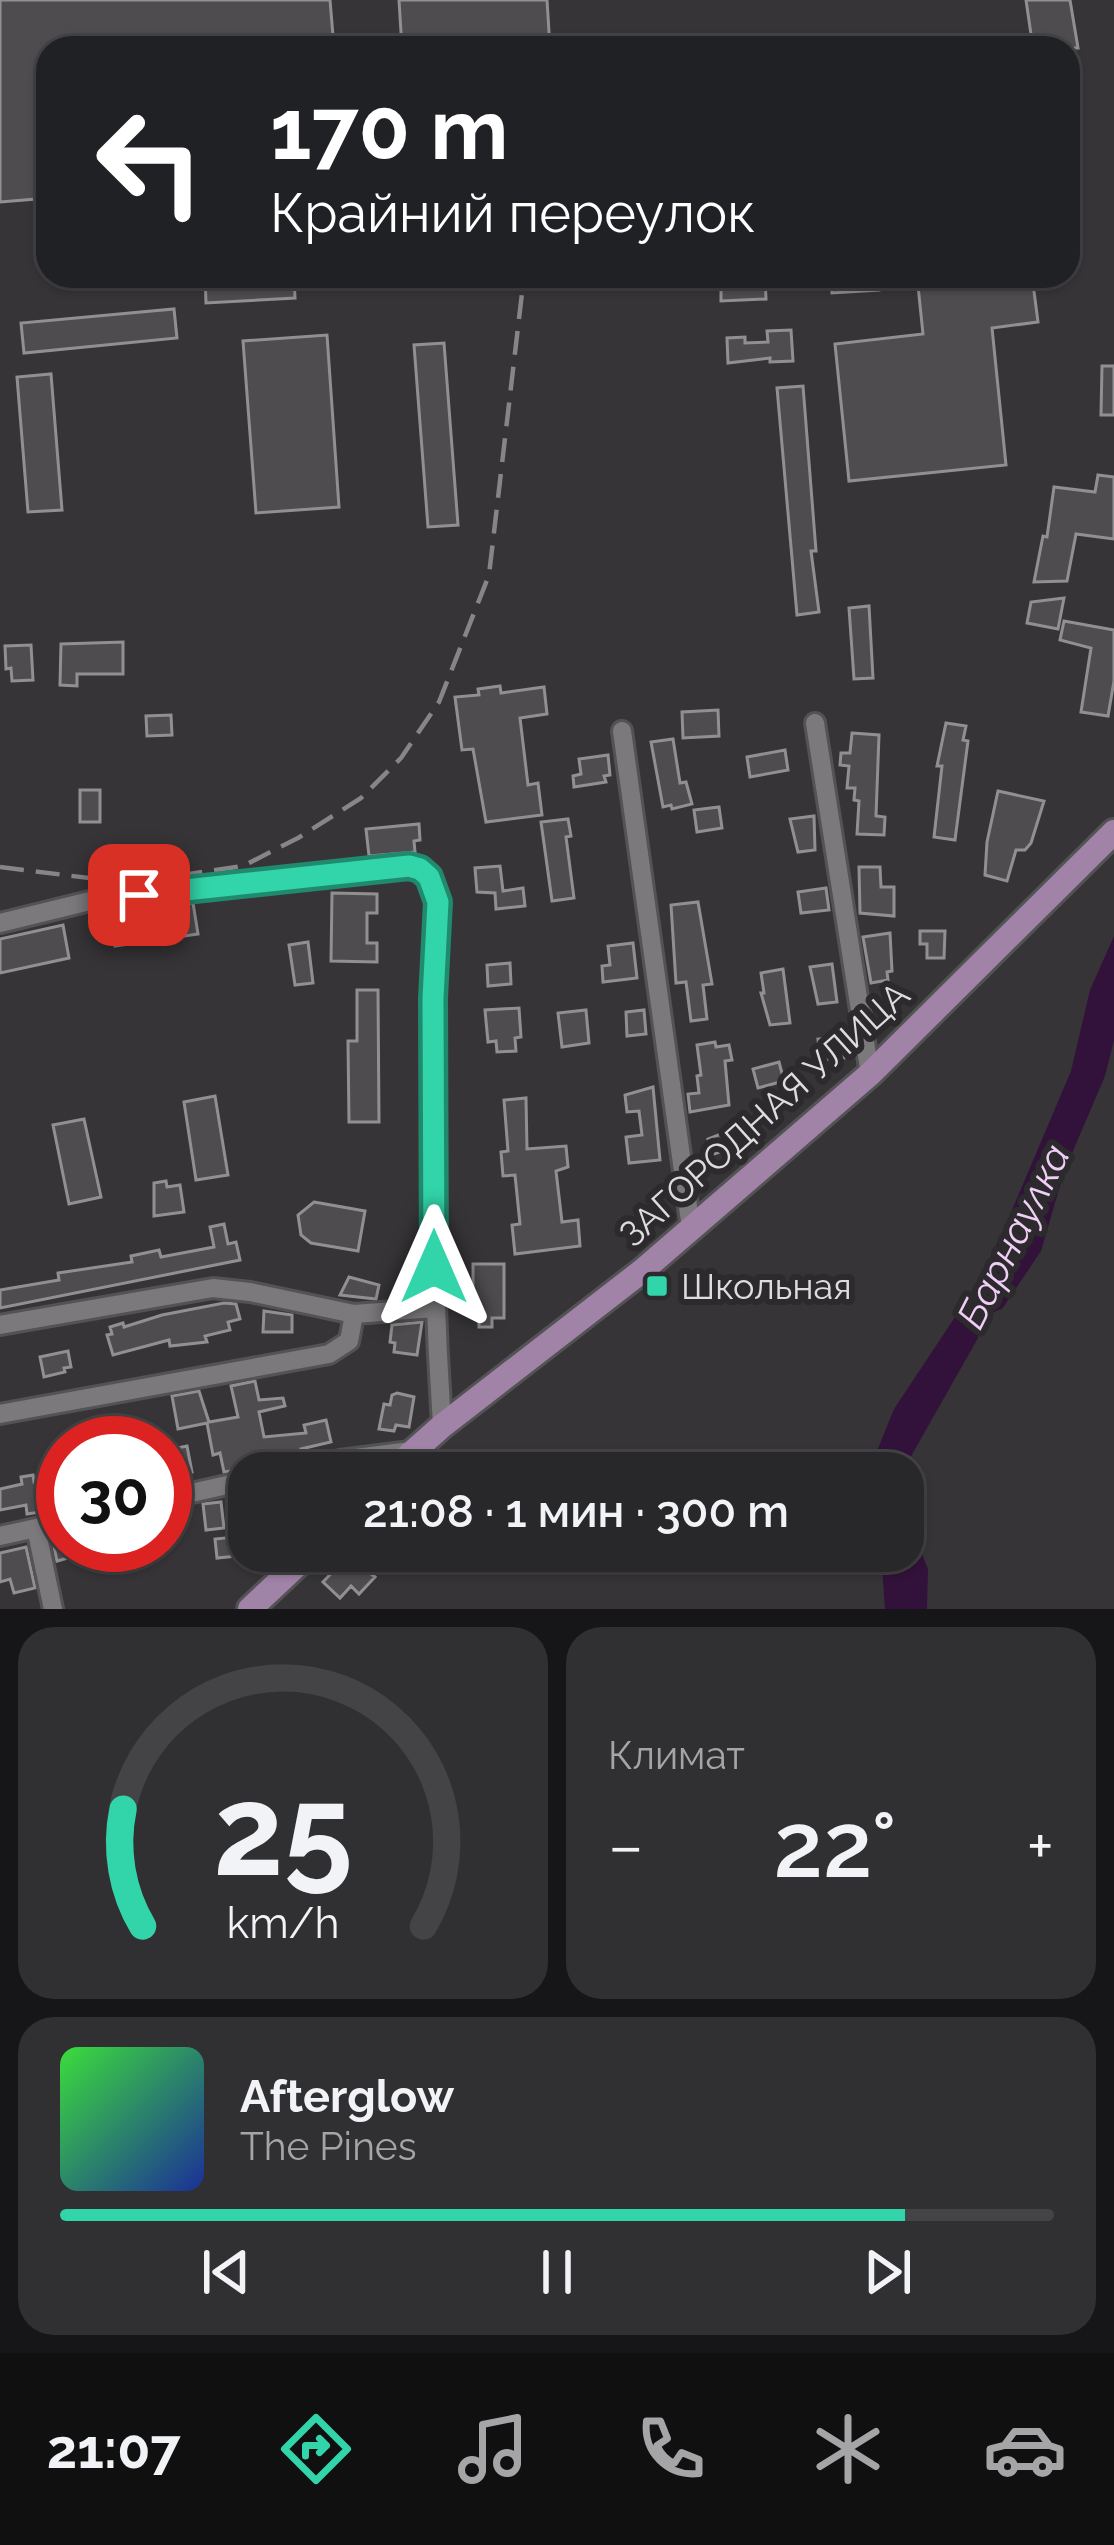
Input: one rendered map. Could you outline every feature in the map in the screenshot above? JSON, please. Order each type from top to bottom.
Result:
[{"type":"main road","name":"ЗАГОРОДНАЯ УЛИЦА","points":[[411,1451],[692,1228],[870,1074],[1114,832]]},
{"type":"main road","points":[[250,1609],[290,1572]]},
{"type":"street","points":[[814,723],[870,1074]]},
{"type":"street","points":[[622,731],[692,1228]]},
{"type":"street","points":[[0,923],[94,900],[409,866],[429,877],[438,902],[433,998],[434,1308],[442,1426]]},
{"type":"street","points":[[0,1325],[213,1288],[354,1314],[434,1308]]},
{"type":"street","points":[[0,1414],[329,1354],[349,1341],[354,1314]]},
{"type":"street","points":[[403,1452],[411,1451]]},
{"type":"street","points":[[192,1493],[228,1485]]},
{"type":"street","points":[[0,1536],[35,1528],[53,1609]]},
{"type":"water","name":"Барнаулка","points":[[1114,936],[1114,1040],[1105,1076],[1064,1172],[1041,1251],[1002,1309],[979,1317],[978,1338],[913,1452],[877,1452],[894,1409],[979,1281],[1004,1229],[1071,1071],[1090,990]]},
{"type":"water","points":[[924,1559],[927,1609],[885,1609],[882,1572],[924,1572]]},
{"type":"building","points":[[0,0],[330,0],[333,36],[36,36],[36,199],[0,202]]},
{"type":"building","points":[[399,0],[547,0],[549,36],[401,36]]},
{"type":"building","points":[[1026,0],[1070,0],[1076,36],[1031,36]]},
{"type":"building","points":[[205,288],[295,288],[295,298],[206,303]]},
{"type":"building","points":[[721,288],[766,288],[766,299],[721,301]]},
{"type":"building","points":[[832,288],[879,288],[879,290],[832,293]]},
{"type":"building","points":[[918,288],[1034,288],[1038,322],[992,328],[1006,465],[849,481],[835,344],[923,334]]},
{"type":"building","points":[[174,309],[177,338],[24,353],[21,323]]},
{"type":"building","points":[[791,330],[793,361],[770,362],[770,358],[728,363],[727,338],[768,342],[767,331]]},
{"type":"building","points":[[327,335],[339,507],[256,513],[243,341]]},
{"type":"building","points":[[444,343],[458,525],[428,527],[414,345]]},
{"type":"building","points":[[1102,366],[1114,366],[1114,415],[1101,415]]},
{"type":"building","points":[[51,374],[62,510],[28,512],[17,377]]},
{"type":"building","points":[[803,386],[816,551],[811,551],[819,612],[797,615],[777,388]]},
{"type":"building","points":[[1098,475],[1114,477],[1114,539],[1076,534],[1067,581],[1034,582],[1054,487],[1095,492]]},
{"type":"building","points":[[1064,598],[1058,629],[1027,623],[1031,602]]},
{"type":"building","points":[[869,606],[873,678],[854,679],[849,608]]},
{"type":"building","points":[[1064,621],[1114,630],[1108,716],[1081,712],[1091,648],[1060,640]]},
{"type":"building","points":[[123,642],[123,674],[77,674],[77,686],[60,685],[61,644]]},
{"type":"building","points":[[31,645],[33,680],[12,681],[5,646]]},
{"type":"building","points":[[500,686],[501,693],[544,687],[547,714],[520,718],[528,785],[538,783],[542,815],[486,822],[473,749],[462,750],[455,697],[479,695],[478,689]]},
{"type":"building","points":[[718,710],[719,736],[683,738],[682,712]]},
{"type":"building","points":[[171,715],[172,735],[147,736],[146,716]]},
{"type":"building","points":[[946,723],[966,726],[963,740],[968,741],[955,840],[934,837],[942,766],[937,766]]},
{"type":"building","points":[[852,733],[879,735],[876,816],[885,817],[884,835],[857,834],[859,801],[854,800],[855,788],[847,788],[849,766],[840,765],[841,753],[850,753]]},
{"type":"building","points":[[673,739],[680,783],[686,782],[692,804],[672,809],[671,805],[663,807],[651,742]]},
{"type":"building","points":[[785,750],[788,770],[750,777],[747,757]]},
{"type":"building","points":[[608,755],[606,782],[574,787],[573,776],[581,774],[579,759]]},
{"type":"building","points":[[80,790],[100,790],[100,822],[80,822]]},
{"type":"building","points":[[998,791],[1044,801],[1031,843],[1025,850],[1016,850],[1007,881],[985,875]]},
{"type":"building","points":[[719,807],[722,828],[697,832],[694,810]]},
{"type":"building","points":[[814,816],[815,850],[798,852],[790,819]]},
{"type":"building","points":[[568,819],[574,898],[552,901],[541,822]]},
{"type":"building","points":[[419,824],[415,852],[369,856],[366,829]]},
{"type":"building","points":[[500,866],[503,891],[523,888],[525,906],[496,909],[495,893],[477,892],[475,868]]},
{"type":"building","points":[[859,867],[880,867],[881,887],[894,887],[894,916],[860,913]]},
{"type":"building","points":[[826,888],[829,910],[801,913],[798,892]]},
{"type":"building","points":[[332,893],[377,894],[377,913],[367,913],[367,943],[377,943],[377,962],[331,961]]},
{"type":"building","points":[[698,902],[712,984],[703,985],[707,1019],[691,1021],[686,982],[676,983],[671,905]]},
{"type":"building","points":[[193,903],[198,934],[115,946],[110,914]]},
{"type":"building","points":[[63,925],[69,958],[0,973],[0,939]]},
{"type":"building","points":[[920,931],[945,931],[944,958],[927,958]]},
{"type":"building","points":[[890,933],[892,971],[887,972],[888,980],[871,983],[863,937]]},
{"type":"building","points":[[308,942],[313,983],[295,985],[289,945]]},
{"type":"building","points":[[633,943],[637,978],[603,982],[602,966],[610,965],[608,946]]},
{"type":"building","points":[[510,963],[511,984],[488,986],[487,965]]},
{"type":"building","points":[[832,964],[837,1002],[818,1004],[810,967]]},
{"type":"building","points":[[783,969],[790,1023],[770,1025],[761,973]]},
{"type":"building","points":[[357,990],[378,990],[379,1122],[349,1122],[348,1041],[357,1041]]},
{"type":"building","points":[[519,1008],[521,1037],[515,1038],[516,1051],[497,1052],[496,1041],[488,1042],[485,1010]]},
{"type":"building","points":[[586,1010],[589,1043],[562,1047],[558,1013]]},
{"type":"building","points":[[644,1010],[646,1034],[627,1036],[626,1012]]},
{"type":"building","points":[[843,1037],[844,1058],[820,1060],[818,1039]]},
{"type":"building","points":[[715,1042],[716,1047],[729,1045],[732,1060],[725,1061],[729,1105],[690,1112],[688,1094],[699,1093],[697,1076],[701,1075],[697,1045]]},
{"type":"building","points":[[779,1062],[784,1081],[758,1088],[753,1069]]},
{"type":"building","points":[[653,1087],[660,1160],[629,1163],[626,1137],[642,1135],[639,1111],[627,1112],[625,1095]]},
{"type":"building","points":[[215,1096],[228,1175],[196,1180],[184,1102]]},
{"type":"building","points":[[526,1098],[527,1149],[566,1146],[568,1167],[556,1171],[562,1222],[578,1220],[580,1246],[515,1254],[512,1225],[520,1224],[515,1175],[503,1176],[501,1152],[508,1151],[504,1100]]},
{"type":"building","points":[[84,1119],[101,1197],[69,1204],[53,1125]]},
{"type":"building","points":[[731,1130],[741,1157],[727,1162],[723,1151],[714,1154],[708,1139]]},
{"type":"building","points":[[166,1181],[167,1187],[180,1185],[184,1212],[154,1216],[154,1183]]},
{"type":"building","points":[[314,1202],[365,1211],[358,1251],[311,1243],[301,1235],[298,1215]]},
{"type":"building","points":[[224,1224],[228,1244],[236,1242],[240,1260],[0,1308],[0,1290],[59,1280],[58,1273],[132,1262],[131,1256],[159,1250],[161,1257],[214,1247],[210,1227]]},
{"type":"building","points":[[473,1264],[504,1264],[504,1318],[492,1318],[492,1327],[479,1327],[479,1318],[473,1318]]},
{"type":"building","points":[[349,1277],[379,1285],[376,1299],[340,1295]]},
{"type":"building","points":[[236,1304],[240,1319],[228,1322],[230,1330],[205,1336],[207,1342],[170,1346],[169,1340],[113,1355],[107,1335],[112,1334],[110,1327]]},
{"type":"building","points":[[264,1311],[292,1315],[292,1332],[263,1332]]},
{"type":"building","points":[[422,1322],[417,1355],[394,1352],[392,1325]]},
{"type":"building","points":[[68,1351],[71,1367],[44,1377],[40,1357]]},
{"type":"building","points":[[255,1381],[259,1400],[283,1398],[285,1406],[259,1412],[264,1437],[306,1433],[304,1425],[326,1420],[331,1442],[302,1452],[228,1452],[228,1471],[224,1472],[220,1453],[213,1455],[207,1423],[192,1426],[192,1416],[176,1416],[172,1396],[199,1391],[209,1422],[238,1417],[231,1386]]},
{"type":"building","points":[[397,1393],[414,1397],[409,1427],[379,1429],[384,1404],[390,1405]]},
{"type":"building","points":[[33,1475],[36,1482],[36,1513],[27,1514],[26,1505],[0,1510],[0,1489],[22,1484],[21,1477]]},
{"type":"building","points":[[221,1502],[224,1528],[206,1530],[203,1504]]},
{"type":"building","points":[[228,1538],[228,1557],[217,1558],[215,1539]]},
{"type":"building","points":[[26,1547],[35,1588],[14,1593],[10,1579],[0,1582],[0,1553]]},
{"type":"building","points":[[333,1572],[369,1572],[375,1577],[359,1594],[351,1586],[340,1598],[323,1582]]},
{"type":"railway","points":[[0,867],[129,883],[243,866],[361,798],[401,758],[439,702],[489,575],[523,288]]},
{"type":"place","name":"Школьная","points":[[657,1286]]},
{"type":"route","points":[[139,895],[409,866],[429,877],[438,902],[433,998],[434,1267]]}]
